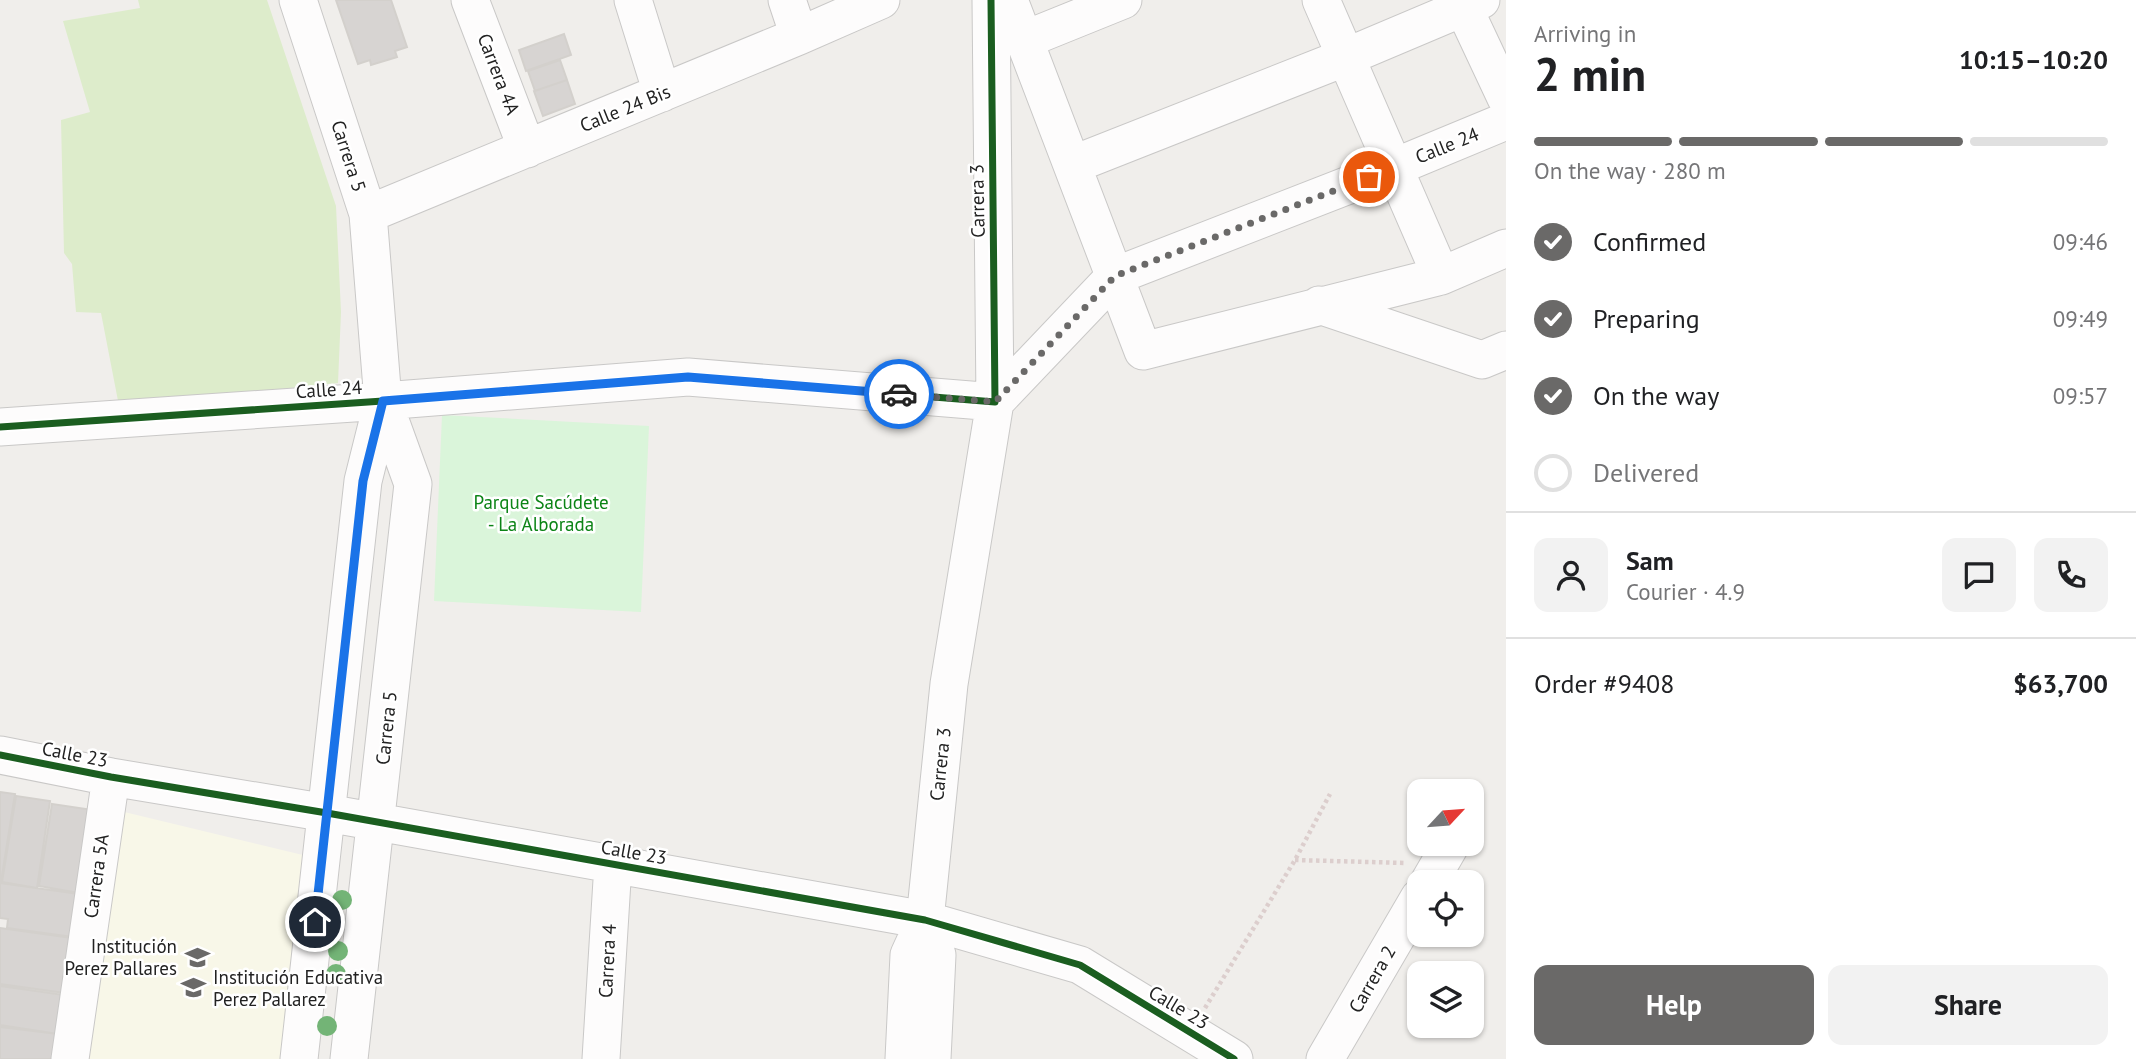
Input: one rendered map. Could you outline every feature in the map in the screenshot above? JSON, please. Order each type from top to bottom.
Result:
[{"type":"street","name":"Carrera 5","points":[[298,0],[368,214],[383,401],[412,484],[349,1059]]},
{"type":"street","name":"Carrera 4A","points":[[470,0],[527,149]]},
{"type":"street","points":[[633,0],[662,93]]},
{"type":"street","points":[[787,0],[799,36]]},
{"type":"street","name":"Calle 24 Bis","points":[[368,214],[881,0]]},
{"type":"street","name":"Carrera 3","points":[[904,1059],[909,955],[925,920],[949,684],[995,402],[991,0]]},
{"type":"street","points":[[1009,0],[1143,351],[1441,276],[1506,248]]},
{"type":"street","points":[[1024,40],[1124,0]]},
{"type":"street","points":[[1321,0],[1441,276]]},
{"type":"street","points":[[1072,165],[1346,57],[1468,2],[1506,98]]},
{"type":"street","name":"Calle 24","points":[[1115,276],[1506,121]]},
{"type":"street","points":[[995,402],[1115,276]]},
{"type":"street","points":[[1319,305],[1482,360],[1506,350]]},
{"type":"street","name":"Calle 24","points":[[0,427],[688,377],[995,402]]},
{"type":"street","name":"Carrera 5","points":[[299,1059],[363,481],[383,401]]},
{"type":"street","name":"Calle 23","points":[[0,755],[111,777],[925,920],[1080,965],[1234,1059]]},
{"type":"street","name":"Carrera 5A","points":[[70,1059],[111,777]]},
{"type":"street","name":"Carrera 4","points":[[601,1059],[612,864]]},
{"type":"street","name":"Carrera 2","points":[[1325,1059],[1407,919]]},
{"type":"street","name":"Carrera 3","points":[[925,920],[937,955],[932,1059]]},
{"type":"path","points":[[1190,1032],[1295,860],[1330,794]]},
{"type":"path","points":[[1295,860],[1440,863]]},
{"type":"shaded area","name":"Institución Perez Pallares","points":[[116,810],[307,856],[287,1059],[83,1059]]},
{"type":"green space","points":[[138,0],[267,0],[336,206],[341,312],[338,383],[119,406],[101,313],[76,312],[72,264],[64,253],[61,120],[90,112],[63,21],[140,8]]},
{"type":"green space","name":"Parque Sacúdete - La Alborada","points":[[442,415],[649,426],[641,612],[434,601]]},
{"type":"building","points":[[336,0],[391,0],[407,47],[395,51],[397,57],[371,65],[370,60],[358,64]]},
{"type":"building","points":[[564,34],[571,55],[526,71],[519,50]]},
{"type":"building","points":[[560,60],[567,80],[535,91],[528,71]]},
{"type":"building","points":[[567,80],[575,104],[543,116],[534,91]]},
{"type":"building","points":[[0,792],[15,794],[1,882],[0,882]]},
{"type":"building","points":[[16,796],[50,801],[37,888],[2,882]]},
{"type":"building","points":[[52,804],[93,810],[79,893],[39,886]]},
{"type":"building","points":[[0,883],[79,894],[73,937],[7,928],[8,919],[0,918]]},
{"type":"building","points":[[0,928],[72,938],[65,993],[0,984]]},
{"type":"building","points":[[0,986],[64,995],[58,1034],[0,1025]]},
{"type":"building","points":[[0,1027],[58,1034],[55,1059],[0,1059]]},
{"type":"cycle path","points":[[0,427],[688,377],[995,402],[991,0]]},
{"type":"cycle path","points":[[0,755],[111,777],[925,920],[1080,965],[1234,1059]]},
{"type":"way so far","points":[[899,394],[995,402],[1115,276],[1369,177]]},
{"type":"place","name":"Institución Perez Pallares","points":[[197,957]]},
{"type":"place","name":"Institución Educativa Perez Pallarez","points":[[193,988]]},
{"type":"route","points":[[315,922],[363,481],[383,401],[688,377],[899,394]]}]
